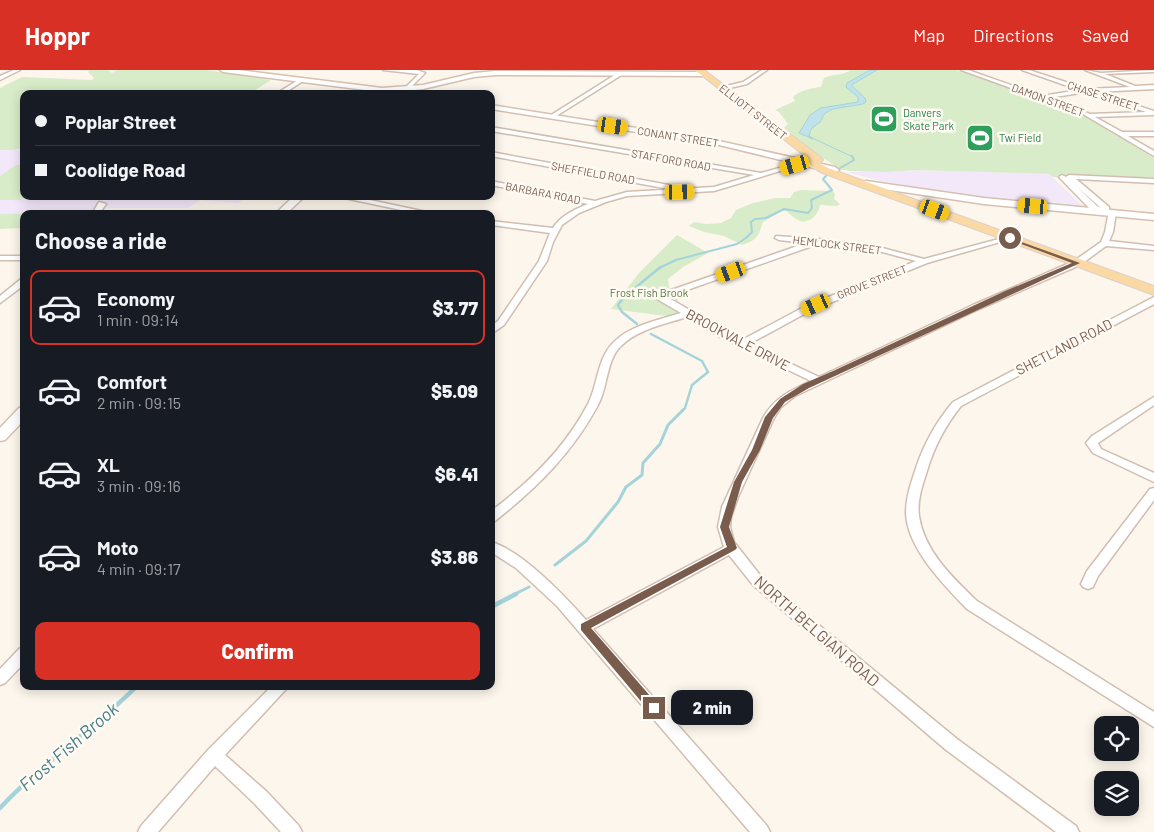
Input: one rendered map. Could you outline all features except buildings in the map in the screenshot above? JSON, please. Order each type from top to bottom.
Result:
[{"type":"main road","points":[[223,70],[381,90]]},
{"type":"main road","points":[[412,90],[474,75],[501,73],[620,74],[701,72]]},
{"type":"main road","name":"ELLIOTT STREET","points":[[701,72],[813,163]]},
{"type":"main road","points":[[431,90],[439,84]]},
{"type":"main road","name":"CONANT STREET","points":[[495,108],[719,143],[813,163],[865,182]]},
{"type":"main road","points":[[865,182],[915,198],[1010,238],[1150,289]]},
{"type":"main road","points":[[865,182],[915,198],[977,200],[1154,217]]},
{"type":"main road","points":[[284,210],[296,200]]},
{"type":"main road","points":[[0,437],[20,415]]},
{"type":"street","points":[[0,78],[18,70]]},
{"type":"street","points":[[386,70],[422,73],[408,90]]},
{"type":"street","points":[[722,88],[744,83],[766,70]]},
{"type":"street","name":"DAMON STREET","points":[[963,70],[1090,115],[1154,154]]},
{"type":"street","name":"CHASE STREET","points":[[1024,70],[1154,114]]},
{"type":"street","points":[[1087,70],[1154,94]]},
{"type":"street","points":[[1098,74],[1154,71]]},
{"type":"street","points":[[551,117],[620,74]]},
{"type":"street","points":[[285,90],[300,81]]},
{"type":"street","points":[[1042,97],[1088,91],[1154,87]]},
{"type":"street","points":[[1090,115],[1154,114]]},
{"type":"street","name":"STAFFORD ROAD","points":[[495,130],[762,175]]},
{"type":"street","points":[[1120,134],[1154,134]]},
{"type":"street","name":"SHEFFIELD ROAD","points":[[495,155],[696,191]]},
{"type":"street","points":[[495,328],[501,323],[543,261],[555,231],[565,218],[594,203],[627,194],[714,190],[762,175],[813,163]]},
{"type":"street","points":[[1154,181],[1066,177],[1094,208],[1107,213],[1109,232],[1104,243],[1154,248]]},
{"type":"street","name":"BARBARA ROAD","points":[[495,184],[594,203]]},
{"type":"street","points":[[359,200],[412,210]]},
{"type":"street","points":[[98,210],[102,204]]},
{"type":"street","points":[[495,224],[555,231]]},
{"type":"street","name":"HEMLOCK STREET","points":[[779,238],[871,247],[924,261]]},
{"type":"street","name":"GROVE STREET","points":[[742,344],[805,310],[924,261],[1010,238]]},
{"type":"street","name":"BROOKVALE DRIVE","points":[[818,380],[742,344],[660,297],[819,242]]},
{"type":"street","name":"NORTH BELGIAN ROAD","points":[[1070,832],[951,744],[758,582],[732,548],[724,527],[738,482],[756,450],[769,417],[782,400],[818,380],[1077,263],[1104,243]]},
{"type":"street","points":[[0,258],[20,258]]},
{"type":"street","points":[[0,300],[20,285]]},
{"type":"street","name":"SHETLAND ROAD","points":[[1154,300],[958,404],[938,428],[927,454],[912,502],[913,519],[921,542],[950,583],[972,605],[1154,720]]},
{"type":"street","points":[[495,515],[546,472],[572,440],[596,400],[609,354],[618,343],[633,334],[687,314]]},
{"type":"street","points":[[1154,400],[1096,438],[1092,443],[1097,451],[1154,478]]},
{"type":"street","points":[[1088,584],[1092,574],[1154,492]]},
{"type":"street","points":[[584,627],[732,548]]},
{"type":"street","points":[[495,549],[535,576],[584,627],[761,832]]},
{"type":"street","points":[[0,679],[20,657]]},
{"type":"street","points":[[147,832],[214,755],[278,690]]},
{"type":"street","points":[[214,755],[261,798],[293,832]]},
{"type":"shaded area","points":[[20,134],[20,200],[200,200],[188,208],[20,210],[20,214],[0,214],[0,137]]},
{"type":"shaded area","points":[[915,170],[1049,174],[1084,207],[960,195],[880,181],[847,172]]},
{"type":"shaded area","points":[[200,200],[242,200],[238,203]]},
{"type":"green space","points":[[89,70],[108,70],[112,73],[117,70],[207,70],[271,80],[255,90],[20,90],[20,148],[0,150],[0,88],[22,77],[92,80],[94,78],[88,72]]},
{"type":"green space","points":[[851,70],[870,70],[847,83],[847,87],[858,97],[858,102],[817,111],[808,119],[799,133],[812,138],[809,136],[811,129],[820,122],[825,113],[833,109],[863,104],[865,98],[852,87],[853,84],[877,70],[956,70],[1080,113],[1154,158],[1154,179],[1053,177],[1049,174],[915,170],[886,172],[842,170],[815,153],[784,128],[788,124],[779,112],[775,110],[795,101],[793,97],[799,93],[821,87],[824,78]]},
{"type":"green space","points":[[16,165],[20,165],[20,200],[0,200],[0,176]]},
{"type":"green space","points":[[800,190],[833,191],[835,194],[834,199],[840,204],[837,206],[820,205],[814,217],[804,222],[786,211],[782,211],[763,222],[757,237],[742,245],[724,236],[704,232],[689,226],[694,222],[706,224],[721,223],[731,218],[736,210],[753,203],[775,198],[790,198],[794,192]]},
{"type":"green space","points":[[0,214],[20,214],[20,228],[0,229]]},
{"type":"green space","name":"Frost Fish Brook","points":[[677,235],[708,253],[683,267],[668,279],[669,287],[677,297],[682,318],[611,309],[639,273]]},
{"type":"water","points":[[870,70],[877,70],[852,86],[865,98],[866,102],[833,109],[825,113],[820,122],[811,129],[809,136],[813,139],[799,133],[810,115],[821,108],[858,102],[858,97],[846,87],[847,83]]},
{"type":"waterway","name":"Frost Fish Brook","points":[[808,136],[852,157]]},
{"type":"waterway","name":"Frost Fish Brook","points":[[840,168],[854,160],[852,157]]},
{"type":"waterway","name":"Frost Fish Brook","points":[[661,267],[676,260],[737,244],[752,232],[751,222],[755,219],[766,218],[784,209],[808,213],[812,208],[811,200],[832,190],[823,179],[828,174]]},
{"type":"waterway","name":"Frost Fish Brook","points":[[637,324],[622,312],[618,305],[661,267]]},
{"type":"waterway","name":"Frost Fish Brook","points":[[555,565],[586,541],[618,502],[626,487],[642,475],[643,463],[660,444],[668,425],[685,408],[692,385],[708,372],[702,361],[651,334]]},
{"type":"waterway","name":"Frost Fish Brook","points":[[513,595],[529,587]]},
{"type":"waterway","name":"Frost Fish Brook","points":[[495,605],[516,594]]},
{"type":"waterway","name":"Frost Fish Brook","points":[[0,808],[33,776],[133,690]]},
{"type":"place","name":"Danvers Skate Park","points":[[884,119]]},
{"type":"place","name":"Twi Field","points":[[980,138]]},
{"type":"route","points":[[654,708],[584,627],[732,548],[724,527],[727,514],[738,482],[756,450],[769,417],[782,400],[835,372],[1077,263],[1010,238]]}]
